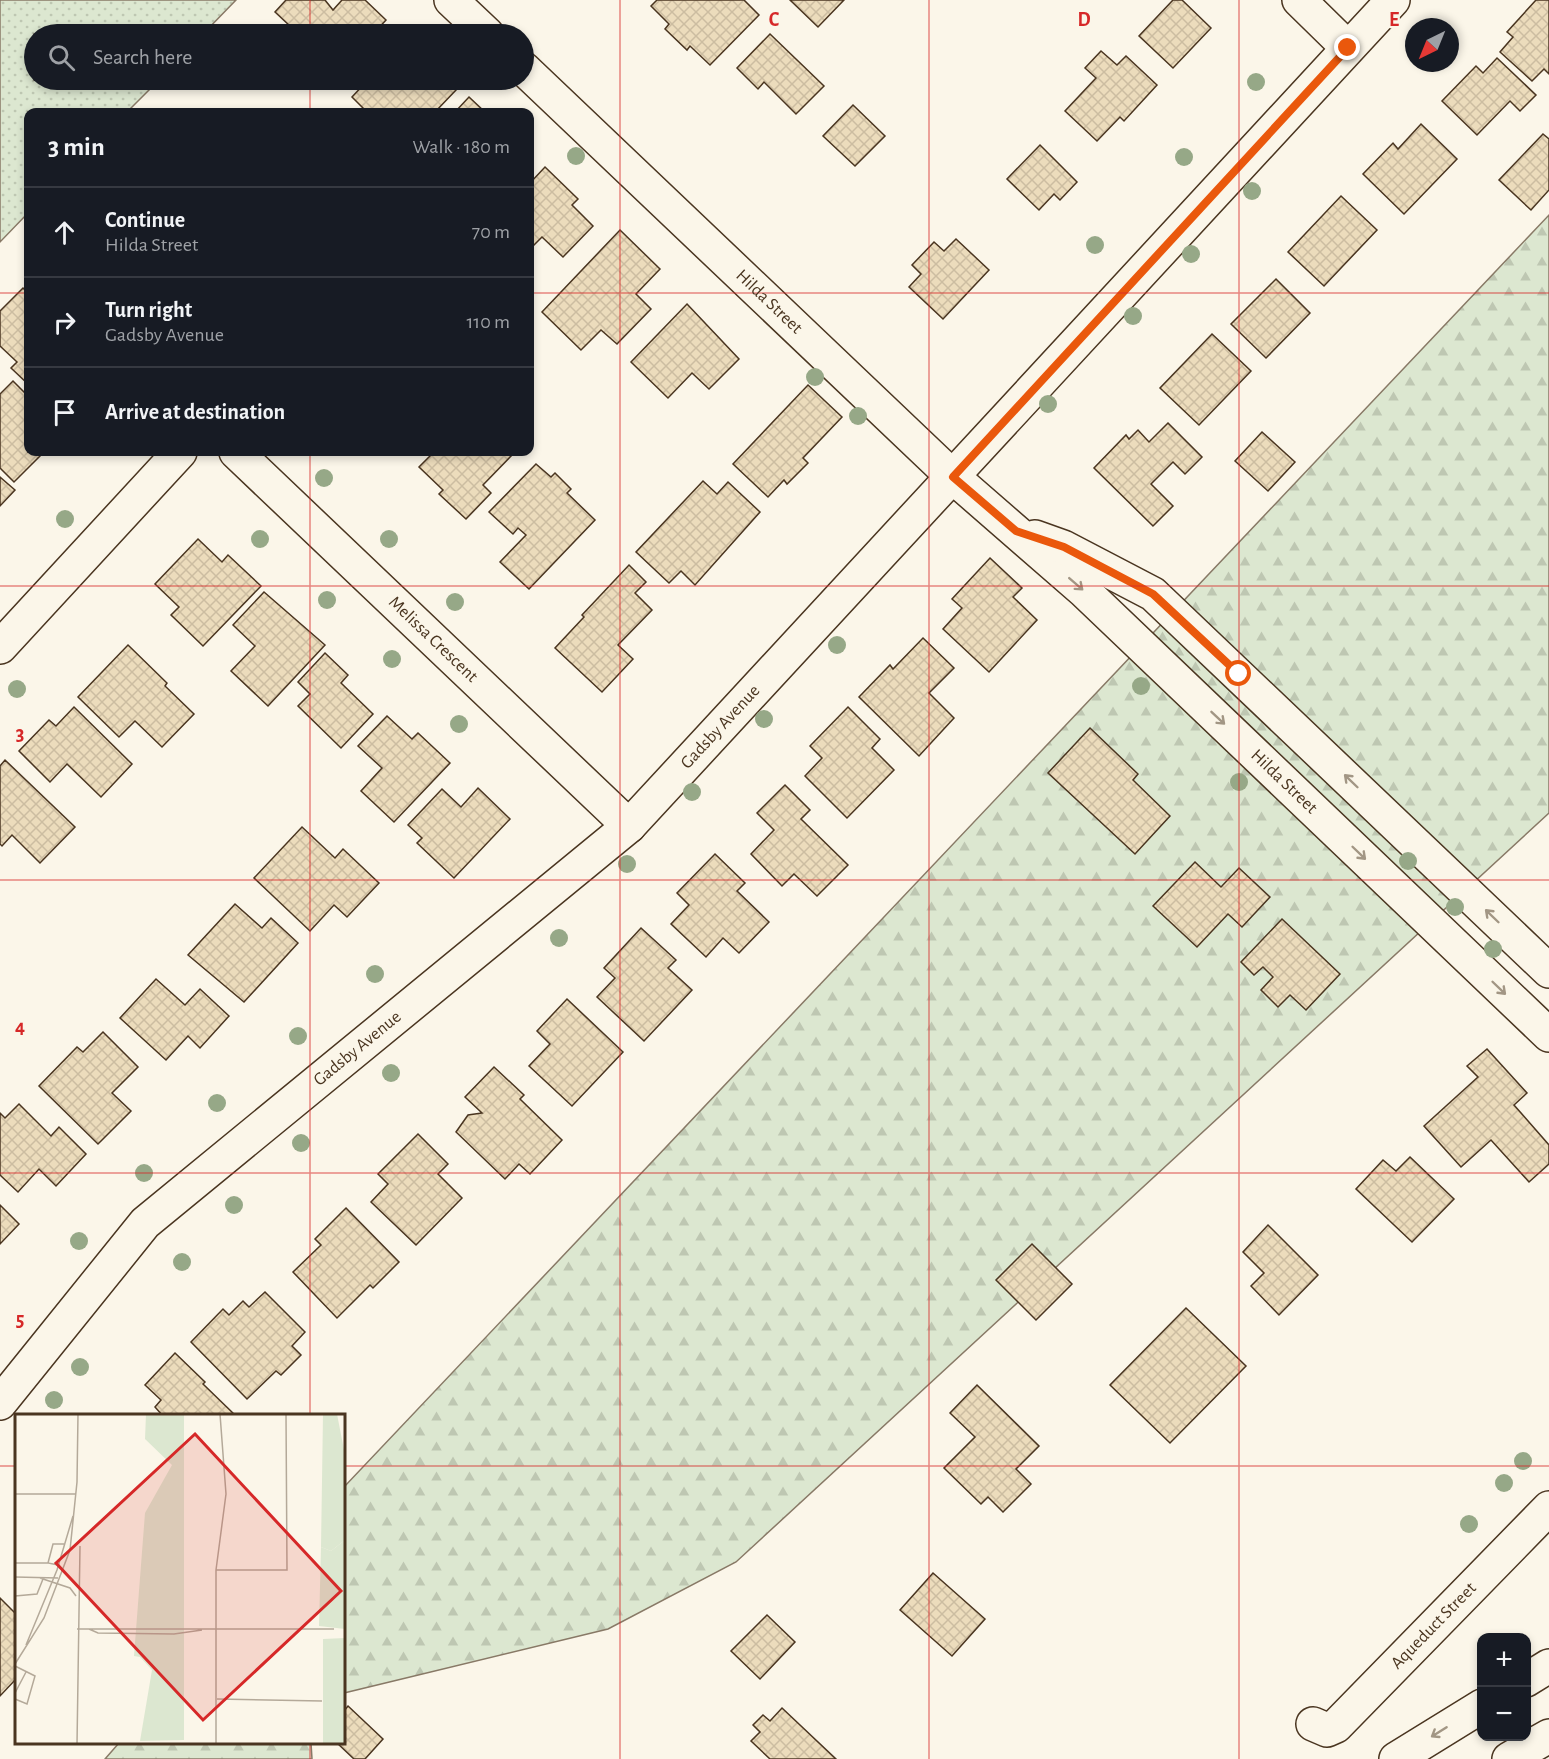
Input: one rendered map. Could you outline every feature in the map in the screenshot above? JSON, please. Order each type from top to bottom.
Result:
[{"type":"street","points":[[451,0],[476,24]]},
{"type":"street","points":[[1299,0],[1348,48]]},
{"type":"street","name":"Gadsby Avenue","points":[[0,1403],[145,1223],[629,826],[1393,0]]},
{"type":"street","name":"Hilda Street","points":[[534,79],[953,477],[1016,531],[1196,696],[1549,1035]]},
{"type":"street","points":[[0,647],[176,456]]},
{"type":"street","name":"Melissa Crescent","points":[[240,456],[629,826]]},
{"type":"street","name":"Hilda Street","points":[[1016,531],[1064,547],[1153,594],[1549,971]]},
{"type":"street","name":"Aqueduct Street","points":[[1313,1724],[1327,1730],[1336,1726],[1549,1508]]},
{"type":"street","points":[[1531,1677],[1549,1666]]},
{"type":"street","points":[[1396,1759],[1477,1709]]},
{"type":"street","points":[[1509,1759],[1549,1736]]},
{"type":"green space","points":[[0,0],[236,0],[213,24],[24,24],[24,90],[149,90],[131,108],[24,108],[24,217],[0,242]]},
{"type":"green space","points":[[1549,215],[1549,813],[736,1562],[608,1629],[345,1693],[345,1486]]},
{"type":"green space","points":[[118,1744],[311,1744],[312,1759],[105,1759]]},
{"type":"building","points":[[286,0],[325,0],[333,10],[342,0],[365,0],[386,20],[382,24],[288,24],[275,12]]},
{"type":"building","points":[[657,0],[744,0],[759,15],[710,65],[690,46],[687,50],[665,29],[669,24],[651,6]]},
{"type":"building","points":[[790,0],[844,0],[818,27]]},
{"type":"building","points":[[1173,0],[1182,0],[1211,28],[1173,68],[1139,36]]},
{"type":"building","points":[[1536,0],[1549,0],[1549,74],[1544,69],[1532,81],[1500,52],[1513,37],[1507,32]]},
{"type":"building","points":[[770,34],[824,86],[796,114],[764,82],[758,89],[737,68]]},
{"type":"building","points":[[1101,51],[1117,65],[1126,56],[1157,85],[1124,121],[1120,117],[1097,141],[1065,111],[1096,78],[1085,68]]},
{"type":"building","points":[[1497,58],[1536,95],[1520,111],[1510,101],[1477,135],[1442,101],[1476,66],[1483,73]]},
{"type":"building","points":[[359,90],[456,90],[439,108],[363,108],[352,97]]},
{"type":"building","points":[[469,97],[481,108],[459,108]]},
{"type":"building","points":[[853,105],[885,136],[855,166],[823,136]]},
{"type":"building","points":[[1421,124],[1457,159],[1404,214],[1363,174],[1393,143],[1398,149]]},
{"type":"building","points":[[1543,134],[1549,139],[1549,190],[1531,210],[1499,180]]},
{"type":"building","points":[[1040,145],[1077,182],[1060,200],[1054,194],[1039,210],[1007,179]]},
{"type":"building","points":[[545,167],[578,199],[572,205],[593,226],[563,257],[542,237],[534,245],[534,179]]},
{"type":"building","points":[[1341,196],[1377,230],[1324,286],[1288,252]]},
{"type":"building","points":[[620,230],[660,269],[636,294],[651,309],[617,344],[601,330],[581,350],[542,312]]},
{"type":"building","points":[[956,239],[989,270],[943,319],[909,287],[921,274],[912,265],[934,242],[944,251]]},
{"type":"building","points":[[1276,279],[1310,313],[1266,358],[1231,324]]},
{"type":"building","points":[[24,289],[24,380],[11,368],[17,362],[0,346],[0,311]]},
{"type":"building","points":[[687,304],[739,359],[709,389],[692,373],[668,398],[631,362]]},
{"type":"building","points":[[1212,334],[1251,371],[1199,425],[1160,388]]},
{"type":"building","points":[[13,381],[24,392],[24,456],[40,456],[14,482],[0,468],[0,394]]},
{"type":"building","points":[[808,385],[842,417],[803,458],[808,463],[787,484],[784,480],[768,497],[733,464]]},
{"type":"building","points":[[1168,423],[1202,457],[1185,474],[1173,462],[1151,484],[1173,506],[1153,526],[1094,468],[1126,435],[1129,439],[1138,430],[1149,442]]},
{"type":"building","points":[[1262,432],[1295,462],[1268,491],[1235,461]]},
{"type":"building","points":[[430,456],[511,456],[483,485],[491,493],[466,519],[439,494],[443,490],[419,467]]},
{"type":"building","points":[[536,464],[551,477],[555,473],[571,489],[567,493],[595,520],[529,589],[500,562],[526,535],[518,528],[513,534],[489,512]]},
{"type":"building","points":[[0,477],[15,490],[0,506]]},
{"type":"building","points":[[703,481],[717,494],[728,482],[760,512],[695,585],[681,571],[669,583],[636,552]]},
{"type":"building","points":[[198,539],[222,562],[228,555],[261,586],[203,646],[171,615],[179,607],[155,584]]},
{"type":"building","points":[[990,558],[1022,588],[1013,597],[1037,620],[989,672],[943,629],[962,608],[952,599]]},
{"type":"building","points":[[629,565],[646,582],[635,593],[652,610],[618,645],[633,659],[602,692],[555,648],[584,617],[582,615]]},
{"type":"building","points":[[264,592],[325,645],[268,706],[231,671],[255,646],[233,625]]},
{"type":"building","points":[[923,638],[954,668],[929,693],[954,718],[919,756],[859,697],[890,665],[893,669]]},
{"type":"building","points":[[128,645],[167,683],[165,686],[194,714],[162,747],[135,721],[119,737],[78,697]]},
{"type":"building","points":[[325,653],[348,675],[341,683],[373,714],[341,748],[298,706],[310,694],[298,682]]},
{"type":"building","points":[[74,707],[132,764],[101,797],[67,764],[50,782],[19,751],[49,720],[56,726]]},
{"type":"building","points":[[848,707],[880,739],[872,748],[894,770],[847,818],[805,776],[822,758],[810,746]]},
{"type":"building","points":[[387,716],[412,739],[418,733],[450,763],[394,822],[361,791],[382,768],[358,746]]},
{"type":"building","points":[[1090,728],[1138,774],[1133,780],[1170,816],[1135,854],[1048,773]]},
{"type":"building","points":[[5,760],[75,827],[40,863],[12,835],[2,846],[0,844],[0,766]]},
{"type":"building","points":[[785,785],[810,810],[801,819],[848,865],[817,896],[794,874],[782,886],[751,854],[774,830],[757,813]]},
{"type":"building","points":[[478,788],[510,819],[454,878],[417,843],[422,838],[408,825],[442,789],[461,807]]},
{"type":"building","points":[[302,827],[335,858],[343,849],[379,883],[347,917],[334,905],[310,931],[254,878]]},
{"type":"building","points":[[715,854],[745,883],[737,891],[769,922],[739,953],[723,938],[706,957],[671,924],[689,905],[677,893]]},
{"type":"building","points":[[1195,862],[1221,887],[1239,868],[1270,897],[1242,927],[1228,914],[1197,947],[1153,906]]},
{"type":"building","points":[[235,904],[262,928],[271,918],[298,943],[244,1002],[188,955]]},
{"type":"building","points":[[1282,919],[1340,974],[1306,1010],[1290,995],[1278,1007],[1261,990],[1273,977],[1263,967],[1254,975],[1241,962]]},
{"type":"building","points":[[641,928],[676,960],[668,968],[692,990],[644,1041],[597,997],[615,978],[604,968]]},
{"type":"building","points":[[156,979],[185,1005],[200,989],[229,1016],[200,1048],[188,1036],[166,1060],[120,1018]]},
{"type":"building","points":[[567,999],[623,1052],[572,1106],[529,1066],[550,1044],[537,1031]]},
{"type":"building","points":[[103,1032],[138,1067],[112,1093],[131,1111],[98,1144],[39,1086],[77,1047],[83,1052]]},
{"type":"building","points":[[1487,1049],[1527,1093],[1514,1105],[1549,1145],[1549,1164],[1529,1182],[1491,1140],[1461,1167],[1424,1126],[1478,1077],[1467,1066]]},
{"type":"building","points":[[494,1067],[524,1095],[520,1099],[562,1140],[530,1174],[519,1164],[505,1179],[456,1132],[468,1115],[482,1113],[465,1097]]},
{"type":"building","points":[[19,1104],[51,1136],[59,1127],[86,1154],[56,1186],[39,1169],[18,1192],[0,1175],[0,1113],[5,1118]]},
{"type":"building","points":[[418,1134],[448,1164],[438,1174],[462,1198],[416,1245],[371,1202],[388,1184],[378,1174]]},
{"type":"building","points":[[1410,1157],[1454,1199],[1412,1242],[1356,1189],[1383,1160],[1396,1171]]},
{"type":"building","points":[[0,1205],[19,1224],[0,1244]]},
{"type":"building","points":[[346,1208],[399,1262],[373,1288],[370,1285],[337,1318],[293,1272],[321,1245],[315,1239]]},
{"type":"building","points":[[1268,1225],[1318,1275],[1279,1315],[1251,1286],[1264,1273],[1243,1252]]},
{"type":"building","points":[[1032,1244],[1072,1284],[1036,1320],[996,1280]]},
{"type":"building","points":[[265,1292],[305,1332],[292,1346],[301,1355],[281,1375],[276,1371],[247,1399],[191,1342],[223,1309],[229,1315],[243,1301],[249,1307]]},
{"type":"building","points":[[1186,1308],[1246,1366],[1170,1443],[1110,1385]]},
{"type":"building","points":[[175,1353],[234,1414],[161,1414],[155,1407],[161,1400],[145,1385]]},
{"type":"building","points":[[977,1385],[1039,1446],[1016,1469],[1031,1484],[1003,1512],[988,1497],[981,1504],[944,1468],[975,1437],[950,1413]]},
{"type":"building","points":[[933,1573],[985,1619],[952,1656],[900,1610]]},
{"type":"building","points":[[0,1598],[15,1613],[15,1680],[0,1696]]},
{"type":"building","points":[[767,1615],[795,1642],[760,1679],[731,1651]]},
{"type":"building","points":[[348,1706],[383,1739],[365,1759],[354,1759],[338,1744],[345,1744],[345,1710]]},
{"type":"building","points":[[782,1708],[836,1759],[770,1759],[751,1741],[760,1732],[753,1725],[763,1715],[770,1721]]},
{"type":"route","points":[[1239,674],[1153,594],[1064,547],[1016,531],[953,477],[1348,48]]}]
